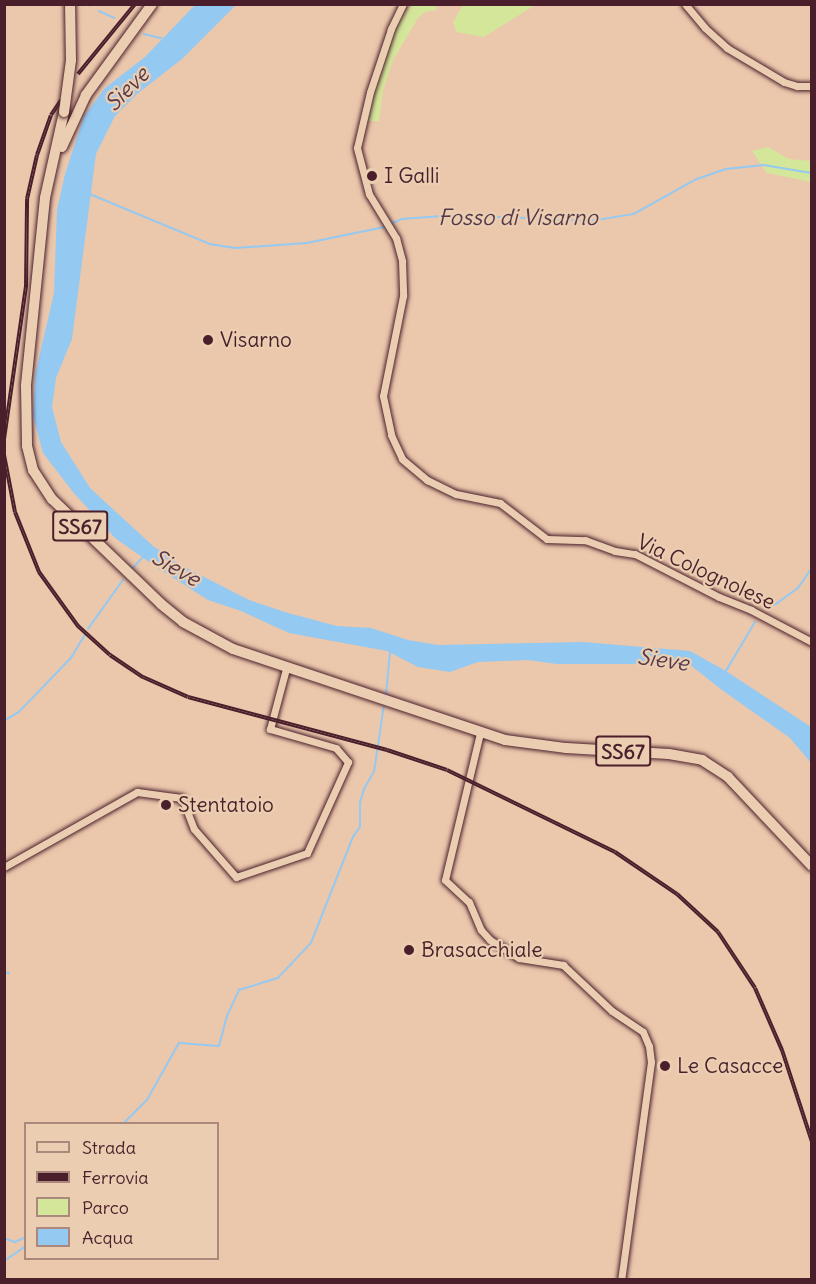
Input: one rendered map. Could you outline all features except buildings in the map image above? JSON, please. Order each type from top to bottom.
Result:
[{"type":"main road","name":"SS67","points":[[70,4],[71,60],[64,112],[45,198],[26,386],[27,446],[33,470],[41,485],[60,507],[134,579],[183,622],[233,649],[286,669],[375,696],[480,732],[527,744],[669,754],[702,760],[728,777],[812,866]]},
{"type":"main road","points":[[45,198],[62,147],[86,95],[152,4]]},
{"type":"street","name":"Via Colognolese","points":[[403,4],[391,29],[369,92],[357,148],[369,194],[396,238],[402,261],[403,296],[384,380],[383,396],[391,435],[402,459],[427,480],[456,494],[500,503],[547,539],[585,540],[648,559],[812,642]]},
{"type":"street","points":[[685,4],[705,28],[728,48],[784,82],[797,86],[812,86]]},
{"type":"street","points":[[4,867],[137,792],[182,798],[194,829],[236,877],[307,853],[348,762],[336,748],[270,729],[286,669]]},
{"type":"street","points":[[480,732],[445,880],[469,902],[482,930],[490,940],[519,958],[563,965],[612,1011],[643,1032],[649,1046],[651,1062],[621,1280]]},
{"type":"green space","points":[[412,5],[436,5],[437,10],[425,12],[418,18],[393,60],[383,91],[379,121],[363,121],[391,29]]},
{"type":"green space","points":[[463,5],[535,5],[484,37],[456,32],[453,22]]},
{"type":"green space","points":[[768,147],[789,159],[811,161],[811,182],[767,173],[752,151]]},
{"type":"water","name":"Sieve","points":[[195,5],[236,5],[182,59],[137,94],[115,116],[96,154],[72,339],[56,378],[52,407],[61,442],[90,488],[153,546],[181,565],[249,600],[288,613],[337,626],[371,628],[408,640],[438,645],[583,642],[690,651],[726,671],[811,727],[811,763],[790,738],[689,664],[557,664],[528,660],[478,662],[450,672],[418,667],[387,651],[289,633],[241,611],[208,600],[155,566],[115,538],[73,492],[43,453],[33,416],[35,375],[54,293],[57,210],[65,174],[84,116],[105,88],[145,57]]},
{"type":"waterway","points":[[99,11],[115,18]]},
{"type":"waterway","points":[[144,34],[162,38]]},
{"type":"waterway","name":"Fosso di Visarno","points":[[393,223],[402,219],[455,215],[590,221],[634,214],[697,179],[726,169],[764,165],[812,173]]},
{"type":"waterway","name":"Fosso di Visarno","points":[[90,194],[210,244],[235,248],[307,243],[385,227]]},
{"type":"waterway","points":[[132,569],[143,557]]},
{"type":"waterway","points":[[764,608],[776,604],[798,588],[812,568]]},
{"type":"waterway","points":[[88,629],[123,580]]},
{"type":"waterway","points":[[726,671],[755,622]]},
{"type":"waterway","points":[[4,721],[19,712],[71,658],[84,636]]},
{"type":"waterway","points":[[386,695],[390,652]]},
{"type":"waterway","points":[[125,1122],[147,1100],[179,1043],[219,1046],[227,1016],[239,990],[278,978],[311,943],[353,837],[360,827],[360,803],[364,789],[374,772],[384,705]]},
{"type":"waterway","points":[[4,972],[9,973]]},
{"type":"waterway","points":[[4,1238],[15,1242],[24,1238]]},
{"type":"waterway","points":[[4,1261],[24,1247]]},
{"type":"railway","points":[[78,74],[135,4]]},
{"type":"railway","points":[[4,439],[26,287],[27,199],[37,155],[51,115],[61,100]]},
{"type":"railway","points":[[4,455],[15,512],[39,572],[78,626],[110,655],[143,677],[188,697],[387,750],[447,770],[615,852],[677,894],[718,932],[755,988],[782,1050],[812,1142]]},
{"type":"place","name":"I Galli","points":[[372,176]]},
{"type":"place","name":"Visarno","points":[[208,340]]},
{"type":"place","name":"Stentatoio","points":[[166,805]]},
{"type":"place","name":"Brasacchiale","points":[[409,950]]},
{"type":"place","name":"Le Casacce","points":[[665,1066]]}]
